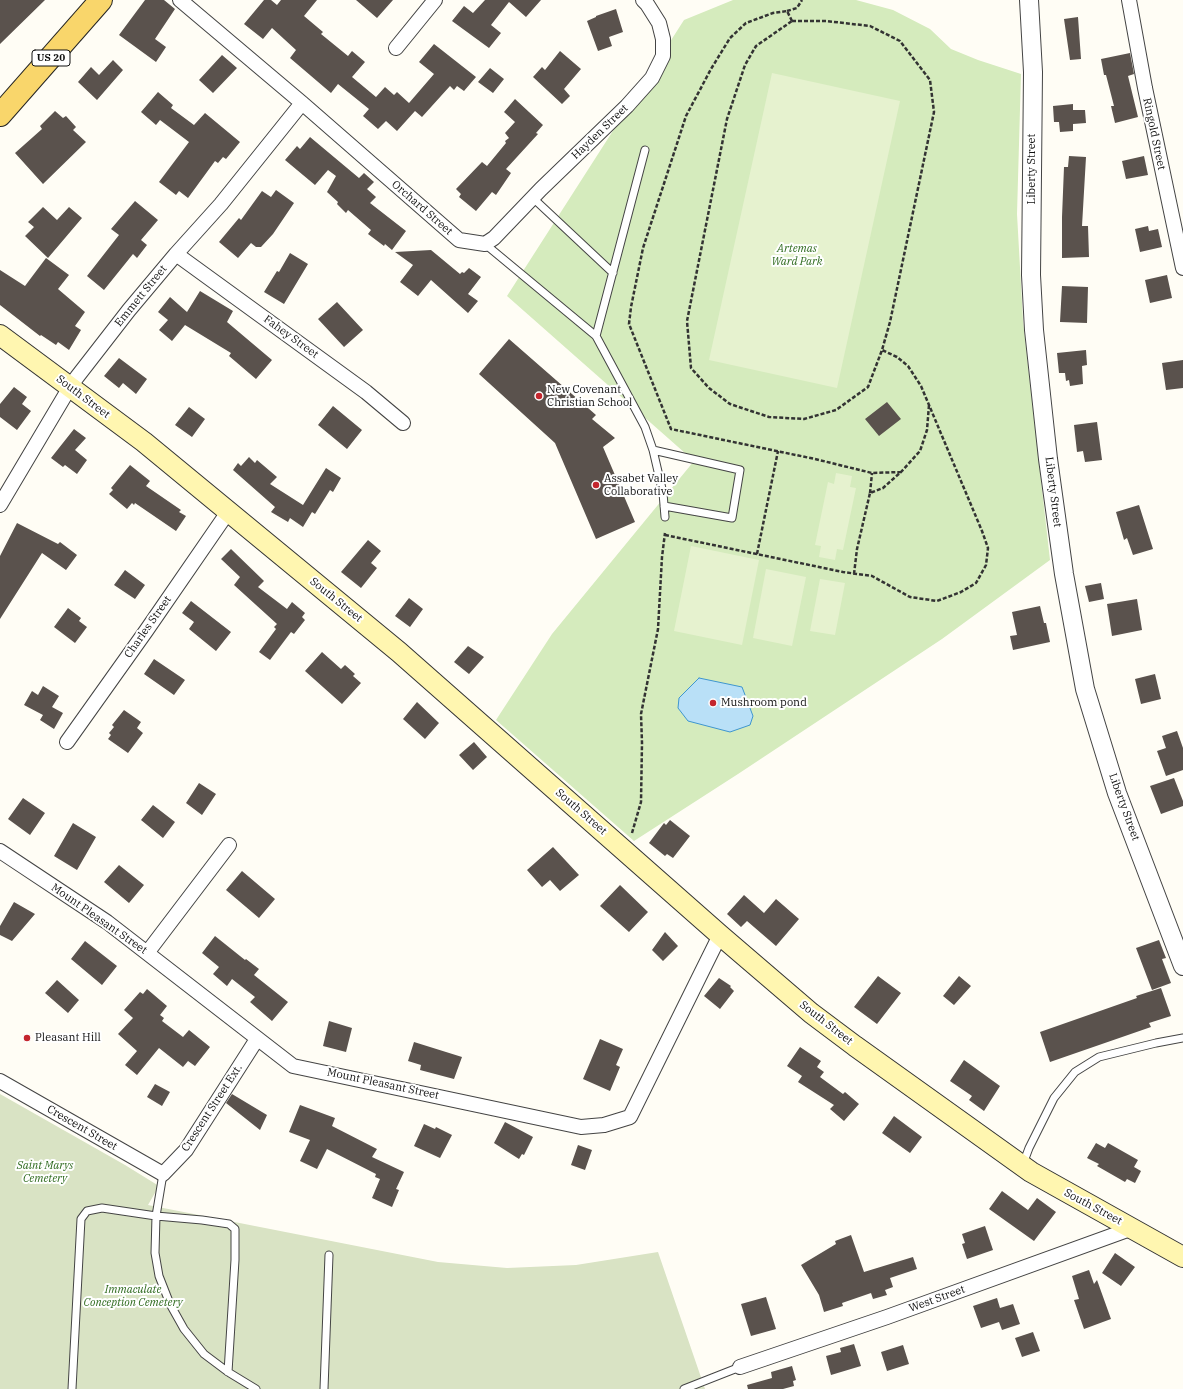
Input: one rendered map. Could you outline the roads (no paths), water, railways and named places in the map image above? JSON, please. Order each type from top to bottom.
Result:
[{"type":"main road","name":"US 20","points":[[0,115],[101,0]]},
{"type":"main road","name":"South Street","points":[[0,335],[144,442],[399,652],[775,983],[836,1032],[1022,1166],[1183,1257]]},
{"type":"street","name":"Orchard Street","points":[[180,0],[302,103],[459,240],[485,244]]},
{"type":"street","points":[[396,48],[435,0]]},
{"type":"street","name":"Hayden Street","points":[[485,244],[494,238],[627,106],[652,78],[663,56],[663,39],[659,23],[643,0]]},
{"type":"street","name":"Liberty Street","points":[[1029,0],[1033,72],[1031,275],[1034,330],[1048,459],[1064,574],[1085,689],[1117,793],[1183,966]]},
{"type":"street","name":"Ringold Street","points":[[1129,0],[1145,88],[1183,268]]},
{"type":"street","name":"Emmett Street","points":[[0,505],[70,387],[128,310],[221,204],[302,103]]},
{"type":"street","name":"Fahey Street","points":[[176,254],[366,392],[403,423]]},
{"type":"street","name":"Charles Street","points":[[67,742],[228,512]]},
{"type":"street","points":[[147,953],[229,845]]},
{"type":"street","name":"Mount Pleasant Street","points":[[0,851],[107,922],[294,1066],[582,1126],[604,1125],[630,1117],[720,935]]},
{"type":"street","name":"Crescent Street Ext.","points":[[163,1174],[186,1150],[257,1039]]},
{"type":"street","name":"Crescent Street","points":[[0,1081],[163,1174]]},
{"type":"street","name":"West Street","points":[[740,1367],[887,1317],[1133,1228]]},
{"type":"lane","points":[[596,336],[645,150]]},
{"type":"lane","points":[[533,198],[613,273]]},
{"type":"lane","points":[[485,244],[596,336],[646,427],[663,493],[665,517]]},
{"type":"lane","points":[[653,450],[740,470],[732,518],[664,506]]},
{"type":"lane","points":[[1022,1166],[1029,1148],[1054,1098],[1075,1072],[1099,1057],[1183,1038]]},
{"type":"lane","points":[[163,1174],[156,1216],[155,1253],[159,1276],[170,1304],[184,1329],[204,1354],[228,1372],[256,1389]]},
{"type":"lane","points":[[72,1389],[82,1219],[87,1211],[102,1208],[229,1224],[235,1229],[235,1260],[228,1372]]},
{"type":"lane","points":[[324,1389],[329,1255]]},
{"type":"lane","points":[[684,1389],[740,1367]]},
{"type":"water","name":"Mushroom pond","points":[[699,678],[742,687],[753,716],[750,725],[730,732],[688,721],[678,708],[679,698]]},
{"type":"place","name":"New Covenant Christian School","points":[[539,396]]},
{"type":"place","name":"Assabet Valley Collaborative","points":[[596,485]]},
{"type":"place","name":"Mushroom pond","points":[[713,703]]},
{"type":"place","name":"Pleasant Hill","points":[[27,1038]]},
{"type":"park label","name":"Artemas Ward Park","points":[[797,255]]},
{"type":"park label","name":"Saint Marys Cemetery","points":[[45,1172]]},
{"type":"park label","name":"Immaculate Conception Cemetery","points":[[133,1296]]}]
